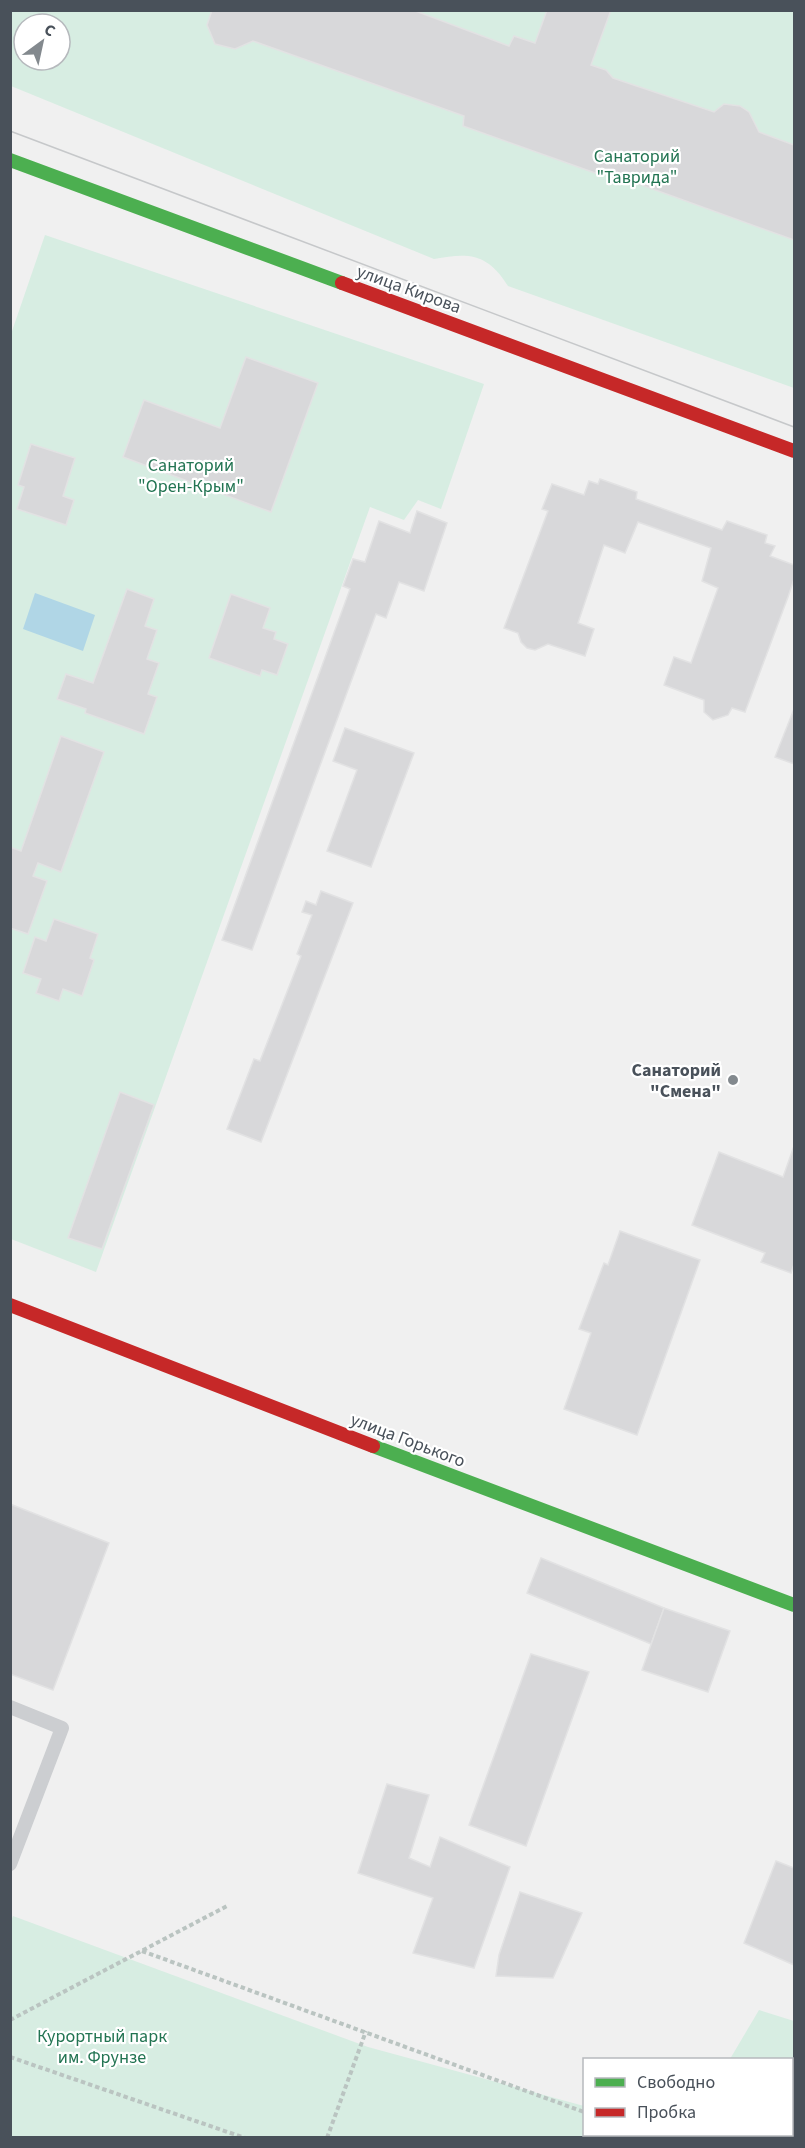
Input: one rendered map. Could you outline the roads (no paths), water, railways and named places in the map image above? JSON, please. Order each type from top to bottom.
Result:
[{"type":"street","name":"улица Кирова","points":[[10,160],[795,451]]},
{"type":"street","name":"улица Горького","points":[[10,1305],[551,1515],[795,1605]]},
{"type":"lane","points":[[10,1707],[62,1728],[10,1864]]},
{"type":"water","points":[[35,593],[95,615],[83,651],[23,629]]},
{"type":"tram line","points":[[10,131],[794,427]]},
{"type":"place","name":"Санаторий \"Смена\"","points":[[733,1080]]},
{"type":"park label","name":"Санаторий \"Таврида\"","points":[[637,166]]},
{"type":"park label","name":"Санаторий \"Орен-Крым\"","points":[[191,475]]},
{"type":"park label","name":"Курортный парк им. Фрунзе","points":[[102,2046]]}]
